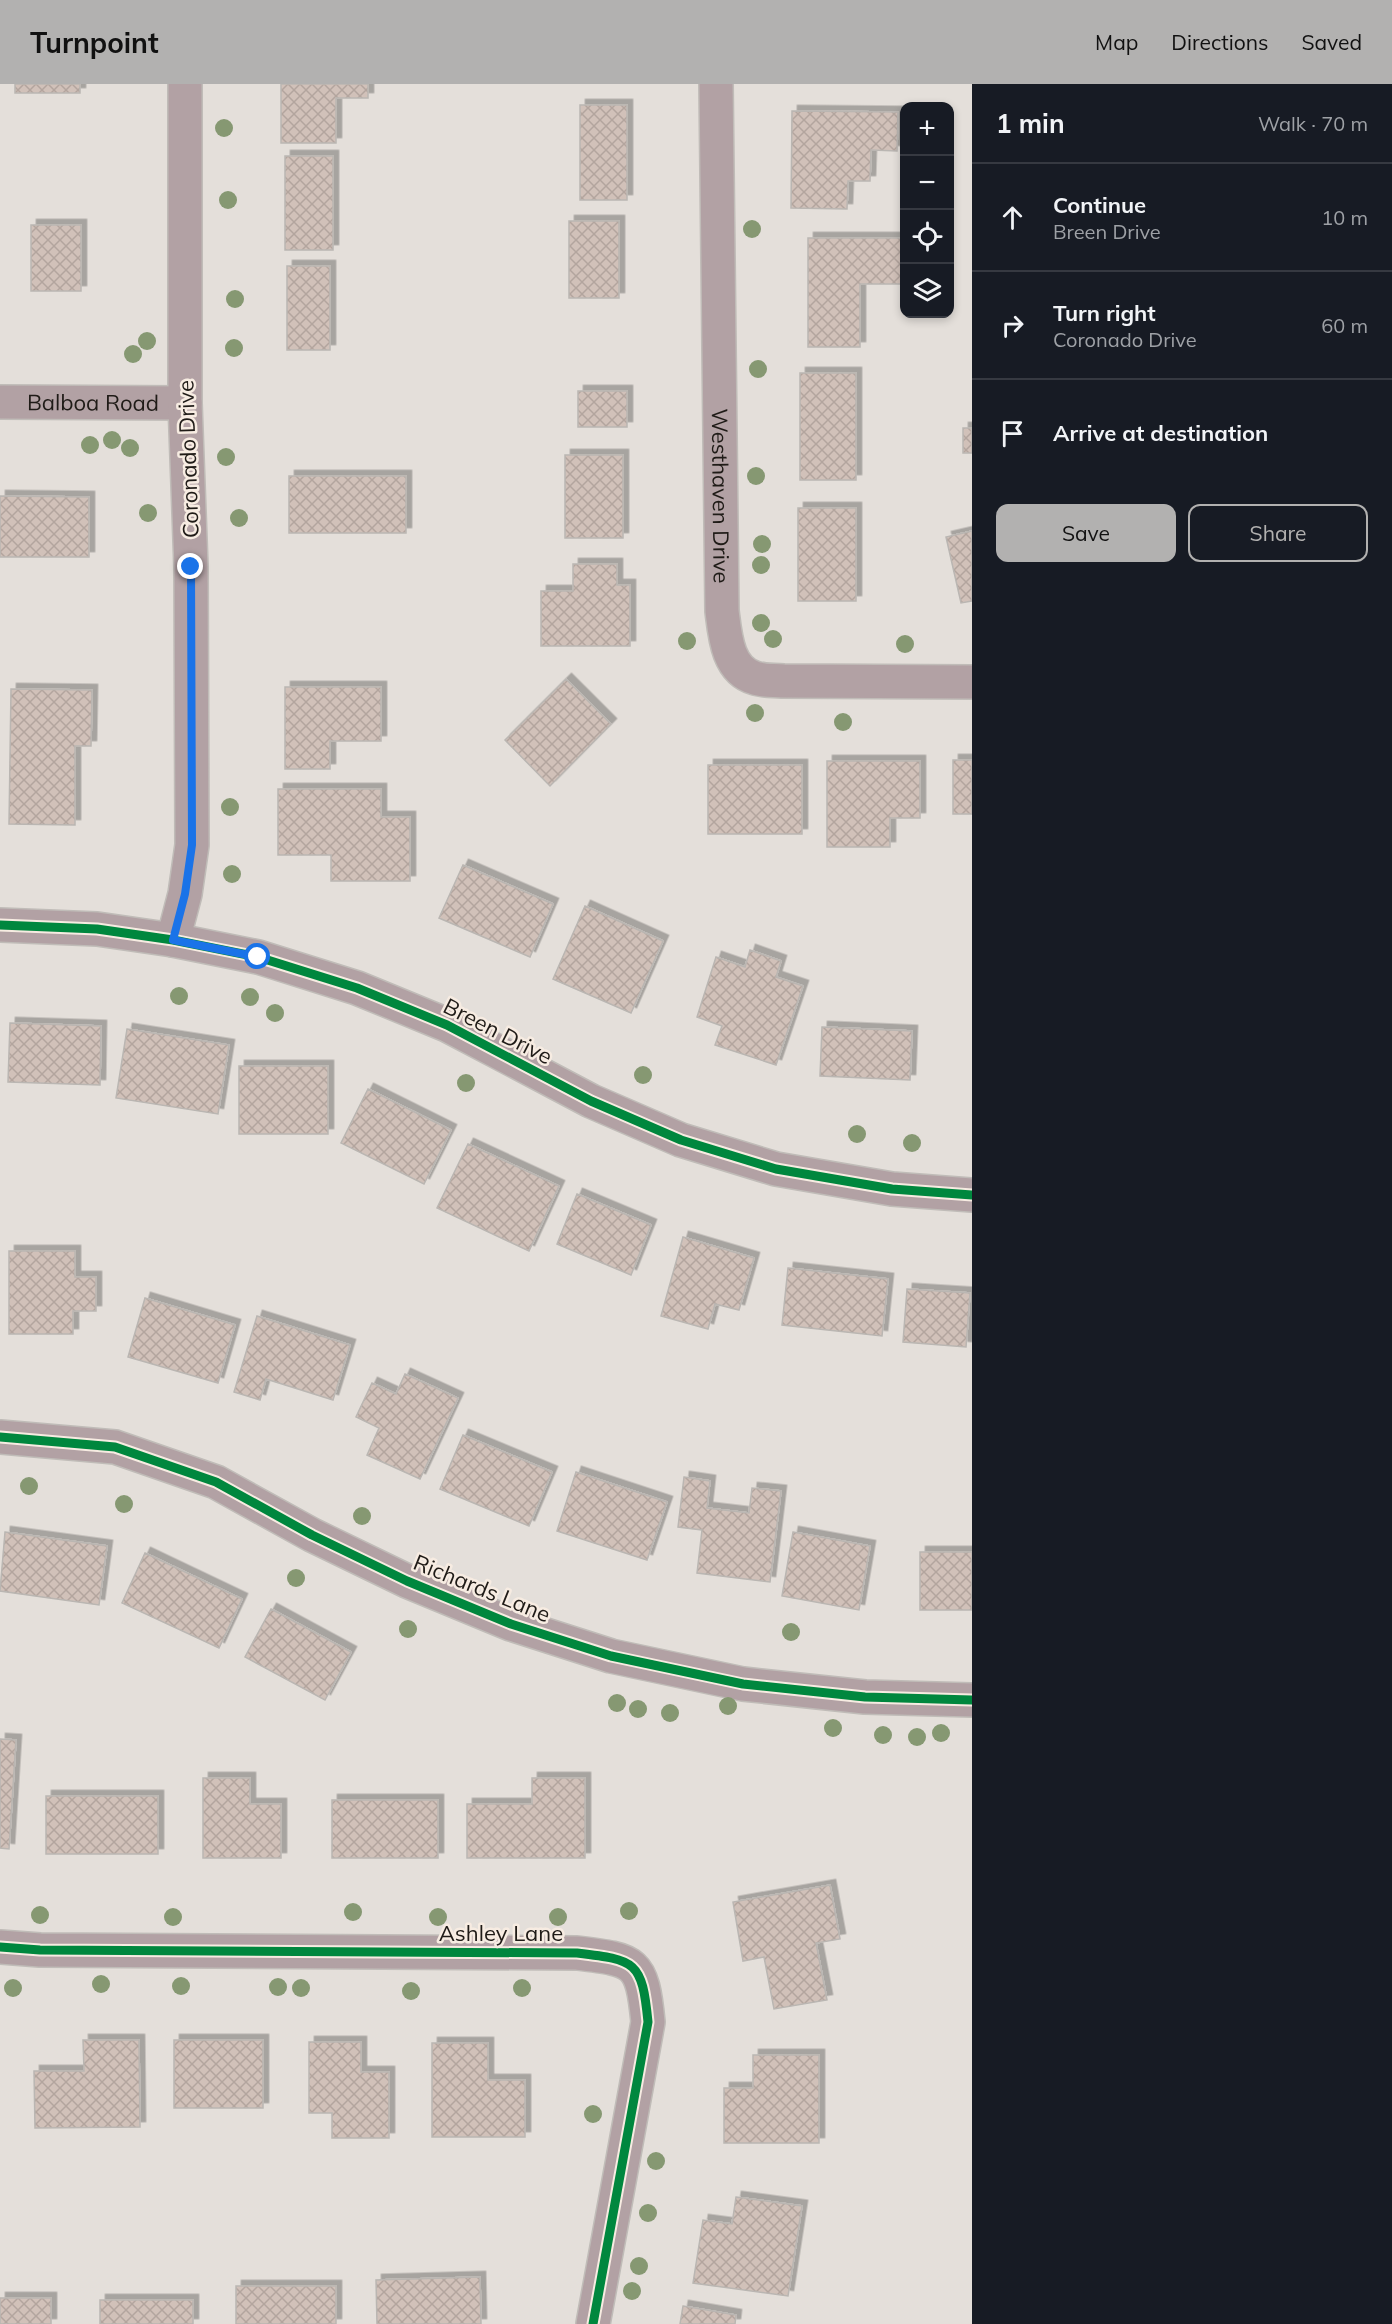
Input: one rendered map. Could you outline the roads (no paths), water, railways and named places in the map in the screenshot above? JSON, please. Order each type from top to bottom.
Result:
[{"type":"street","name":"Coronado Drive","points":[[173,940],[185,894],[192,845],[191,567],[185,403],[185,84]]},
{"type":"street","name":"Westhaven Drive","points":[[716,84],[722,611],[727,648],[740,670],[754,678],[783,681],[972,682]]},
{"type":"street","name":"Balboa Road","points":[[0,402],[185,403]]},
{"type":"street","name":"Breen Drive","points":[[0,925],[97,929],[173,940],[258,957],[357,988],[447,1025],[591,1101],[681,1140],[776,1169],[892,1189],[972,1195]]},
{"type":"street","name":"Richards Lane","points":[[0,1437],[115,1447],[216,1482],[312,1535],[407,1581],[511,1624],[611,1656],[743,1684],[865,1697],[972,1700]]},
{"type":"street","name":"Ashley Lane","points":[[0,1947],[40,1950],[577,1953],[617,1958],[637,1970],[645,1988],[648,2022],[593,2324]]}]
